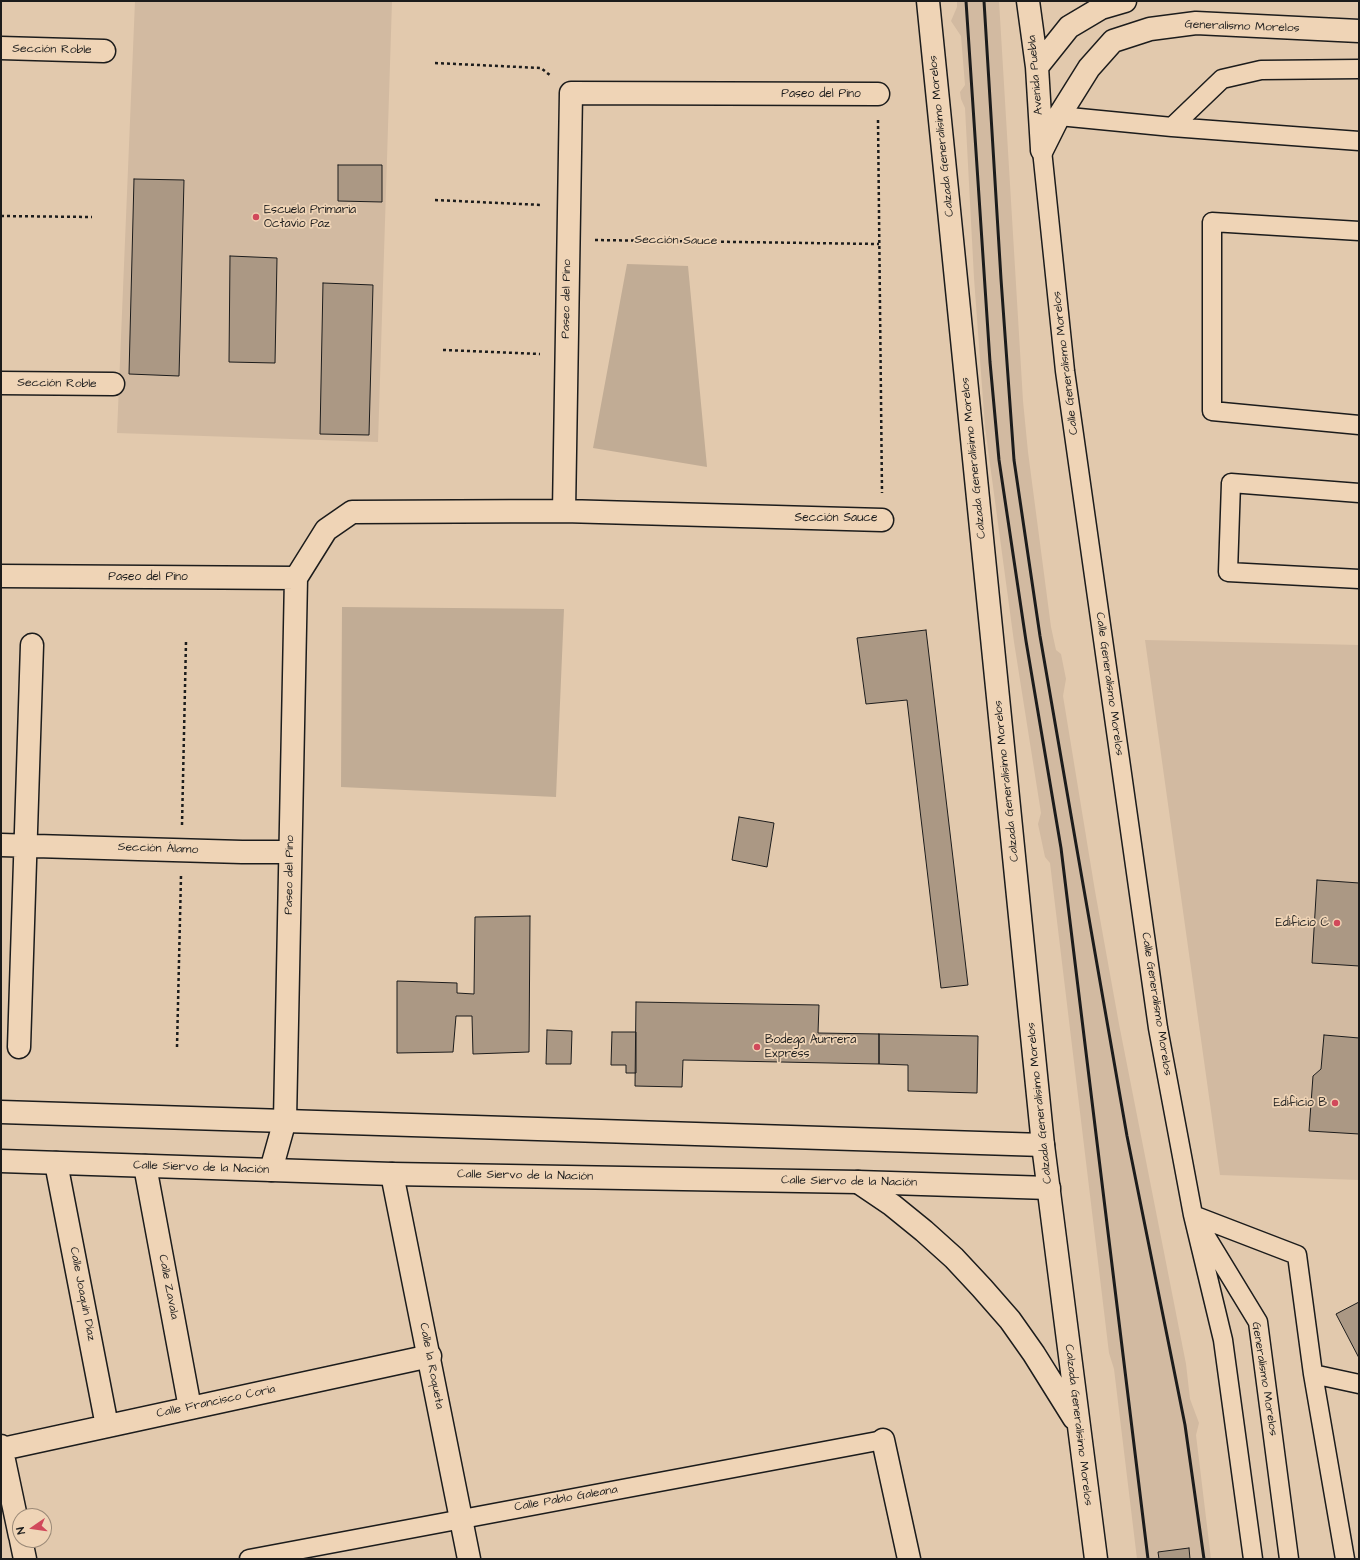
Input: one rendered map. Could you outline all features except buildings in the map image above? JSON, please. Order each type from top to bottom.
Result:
[{"type":"street","name":"Calzada Generalísimo Morelos","points":[[928,1],[1043,1145],[1096,1559]]},
{"type":"street","name":"Avenida Puebla","points":[[1028,1],[1037,67],[1042,150]]},
{"type":"street","points":[[1037,67],[1069,26],[1101,8],[1125,1]]},
{"type":"street","name":"Generalismo Morelos","points":[[1042,150],[1059,116],[1089,68],[1113,41],[1150,29],[1196,23],[1359,32]]},
{"type":"street","name":"Sección Roble","points":[[1,48],[104,51]]},
{"type":"street","name":"Paseo del Pino","points":[[564,511],[571,93],[878,94]]},
{"type":"street","name":"Sección Roble","points":[[1,383],[113,384]]},
{"type":"street","points":[[296,578],[326,530],[352,512],[564,511]]},
{"type":"street","name":"Sección Sauce","points":[[564,511],[882,520]]},
{"type":"street","name":"Paseo del Pino","points":[[1,576],[296,578],[285,1120],[271,1170]]},
{"type":"street","points":[[19,1046],[32,645]]},
{"type":"street","name":"Sección Álamo","points":[[1,845],[290,852]]},
{"type":"street","points":[[1,1112],[1043,1145]]},
{"type":"street","name":"Calle Siervo de la Nación","points":[[1,1162],[392,1174],[858,1182],[1049,1188]]},
{"type":"street","name":"Calle Joaquín Díaz","points":[[56,1163],[107,1426]]},
{"type":"street","name":"Calle Zavala","points":[[145,1166],[190,1408]]},
{"type":"street","name":"Calle la Roqueta","points":[[392,1174],[430,1356],[469,1559]]},
{"type":"street","points":[[858,1182],[892,1205],[924,1231],[954,1258],[982,1288],[1010,1320],[1034,1354],[1078,1426]]},
{"type":"street","name":"Calle Francisco Coria","points":[[1,1447],[107,1426],[430,1356]]},
{"type":"street","points":[[883,1440],[909,1559]]},
{"type":"street","points":[[1,1447],[14,1508]]},
{"type":"street","points":[[23,1548],[25,1559]]},
{"type":"lane","points":[[1172,127],[1222,80],[1261,70],[1359,69]]},
{"type":"lane","points":[[1059,116],[1172,127],[1359,141]]},
{"type":"lane","name":"Calle Generalismo Morelos","points":[[1042,150],[1065,371],[1158,1028],[1193,1215]]},
{"type":"lane","points":[[1359,231],[1212,222],[1212,411],[1359,425]]},
{"type":"lane","points":[[1359,493],[1231,483],[1228,572],[1359,579]]},
{"type":"lane","points":[[1193,1215],[1297,1255],[1313,1374],[1345,1559]]},
{"type":"lane","points":[[1193,1215],[1223,1340],[1253,1559]]},
{"type":"lane","name":"Generalismo Morelos","points":[[1193,1215],[1258,1322],[1289,1559]]},
{"type":"lane","points":[[1313,1374],[1359,1384]]},
{"type":"lane","name":"Calle Pablo Galeana","points":[[249,1559],[883,1440]]},
{"type":"path","points":[[436,63],[541,68],[571,93]]},
{"type":"path","name":"Sección Sauce","points":[[878,94],[882,520]]},
{"type":"path","points":[[435,200],[568,206]]},
{"type":"path","points":[[1,216],[92,217]]},
{"type":"path","name":"Sección Sauce","points":[[568,239],[880,244]]},
{"type":"path","points":[[443,350],[566,355]]},
{"type":"shaded area","name":"Escuela Primaria Octavio Paz","points":[[135,1],[392,1],[378,442],[117,433]]},
{"type":"shaded area","points":[[957,1],[999,1],[1023,401],[1028,452],[1051,627],[1056,650],[1061,654],[1066,679],[1063,696],[1095,891],[1119,1024],[1186,1364],[1190,1399],[1199,1423],[1196,1435],[1211,1559],[1137,1559],[1114,1369],[1109,1353],[1050,863],[1045,857],[1038,824],[1041,813],[1014,642],[985,427],[974,278],[965,108],[960,92],[965,85],[961,36],[951,21],[957,7]]},
{"type":"shaded area","points":[[627,264],[688,266],[707,467],[593,448]]},
{"type":"shaded area","points":[[342,607],[564,609],[556,797],[341,787]]},
{"type":"shaded area","points":[[1145,640],[1359,645],[1359,1180],[1220,1175]]},
{"type":"railway","points":[[966,1],[990,362],[999,460],[1026,641],[1061,848],[1148,1559]]},
{"type":"railway","points":[[984,1],[1014,460],[1040,636],[1127,1136],[1185,1425],[1204,1559]]},
{"type":"place","name":"Escuela Primaria Octavio Paz","points":[[256,217]]},
{"type":"place","name":"Edificio C","points":[[1337,923]]},
{"type":"place","name":"Bodega Aurrera Express","points":[[757,1047]]},
{"type":"place","name":"Edificio B","points":[[1335,1103]]}]
